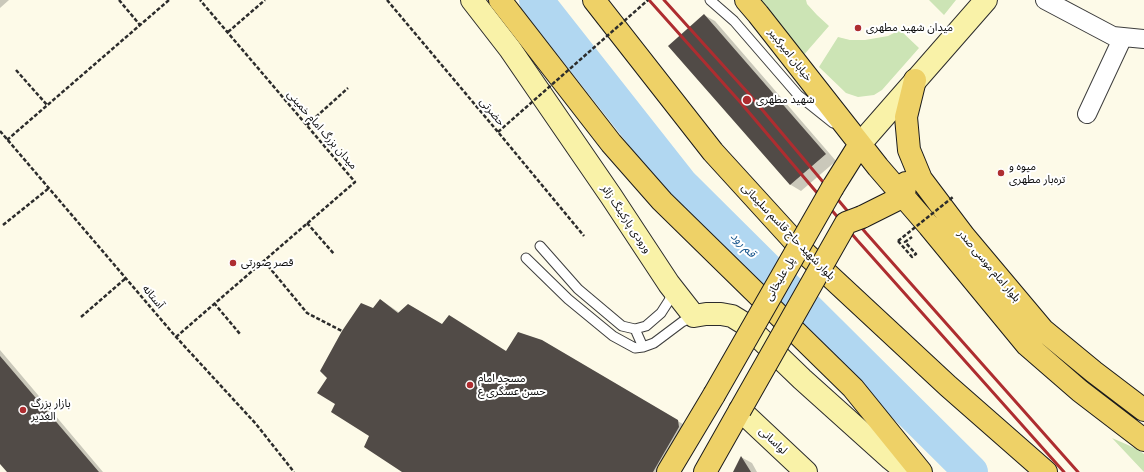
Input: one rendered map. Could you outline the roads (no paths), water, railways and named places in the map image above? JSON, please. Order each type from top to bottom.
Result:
[{"type":"main road","name":"ورودی پارکینگ زائر","points":[[472,0],[510,49],[611,196],[669,284],[694,316]]},
{"type":"main road","points":[[500,0],[611,143],[662,202],[853,388],[921,472]]},
{"type":"main road","name":"بلوار شهید حاج قاسم سلیمانی","points":[[594,0],[713,152],[806,254],[948,386],[1046,472]]},
{"type":"main road","name":"خیابان امیرکبیر","points":[[746,0],[878,167]]},
{"type":"main road","points":[[860,144],[986,0]]},
{"type":"main road","name":"بلوار امام موسی صدر","points":[[915,80],[906,117],[909,150],[921,179],[964,236],[1043,330],[1094,372],[1144,410]]},
{"type":"main road","name":"پل علیخانی","points":[[668,472],[714,395],[833,187],[860,144]]},
{"type":"main road","name":"بلوار امام موسی صدر","points":[[878,167],[904,196],[1027,344],[1080,391],[1144,440]]},
{"type":"main road","points":[[705,472],[846,223],[862,217],[904,196],[905,185],[907,182],[913,179],[921,179]]},
{"type":"main road","points":[[694,316],[721,314],[732,316],[745,324],[802,379],[890,459],[907,472]]},
{"type":"main road","name":"لواسانی","points":[[740,410],[806,472]]},
{"type":"street","points":[[1045,0],[1113,36],[1144,39]]},
{"type":"street","points":[[1087,114],[1123,37]]},
{"type":"lane","points":[[710,0],[734,21],[798,95],[860,144]]},
{"type":"lane","points":[[540,246],[578,289],[622,326],[635,329],[646,326],[661,313],[670,299],[669,284]]},
{"type":"lane","points":[[526,258],[568,299],[613,336],[635,348],[654,343],[682,322],[694,316]]},
{"type":"lane","points":[[635,329],[643,347]]},
{"type":"waterway","name":"قم رود","points":[[536,0],[681,184],[971,472]]},
{"type":"railway","points":[[649,0],[741,103],[857,240],[1064,472]]},
{"type":"railway","points":[[664,0],[749,94],[866,233],[1078,472]]},
{"type":"place","name":"میدان شهید مطهری","points":[[858,28]]},
{"type":"place","name":"شهید مطهری","points":[[747,100]]},
{"type":"place","name":"میوه و تره‌بار مطهری","points":[[1001,173]]},
{"type":"place","name":"قصر صورتی","points":[[233,263]]},
{"type":"place","name":"مسجد امام حسن عسگری ع","points":[[470,385]]},
{"type":"place","name":"بازار بزرگ الغدیر","points":[[23,410]]}]
